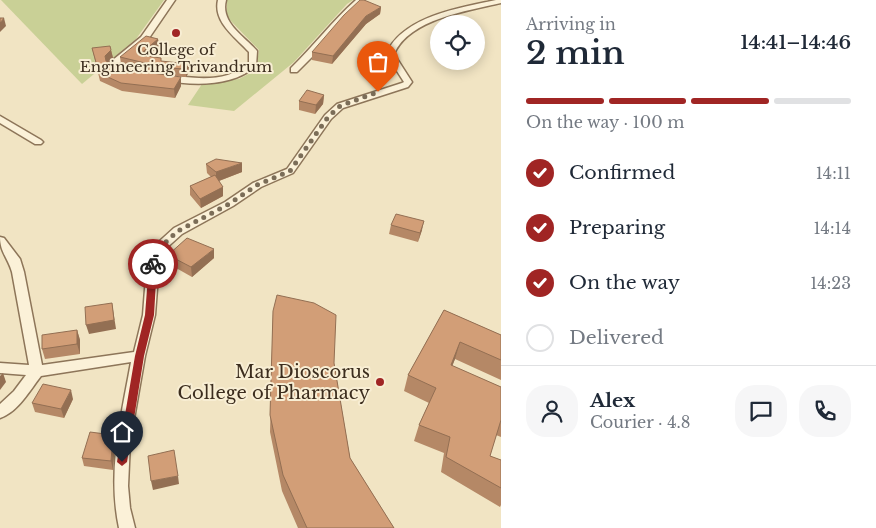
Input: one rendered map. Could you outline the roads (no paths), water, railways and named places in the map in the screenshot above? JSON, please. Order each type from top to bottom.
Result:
[{"type":"street","points":[[133,74],[111,66],[144,39],[171,0]]},
{"type":"street","points":[[158,78],[202,81],[234,77],[248,70],[254,64],[253,51],[222,18],[220,4],[222,0]]},
{"type":"street","points":[[294,70],[318,46],[339,19],[360,0]]},
{"type":"street","points":[[127,528],[119,497],[120,476],[139,356],[149,315],[153,263],[157,250],[178,231],[229,204],[257,185],[290,171],[328,117],[340,106],[405,85],[408,82],[390,54],[395,43],[412,28],[457,11],[501,0]]},
{"type":"street","points":[[0,119],[38,142]]},
{"type":"street","points":[[0,241],[14,260],[18,272],[37,371],[19,395],[0,412]]},
{"type":"street","points":[[0,368],[37,371],[139,356]]},
{"type":"place","name":"College of Engineering Trivandrum","points":[[176,33]]},
{"type":"place","name":"Mar Dioscorus College of Pharmacy","points":[[380,382]]}]
